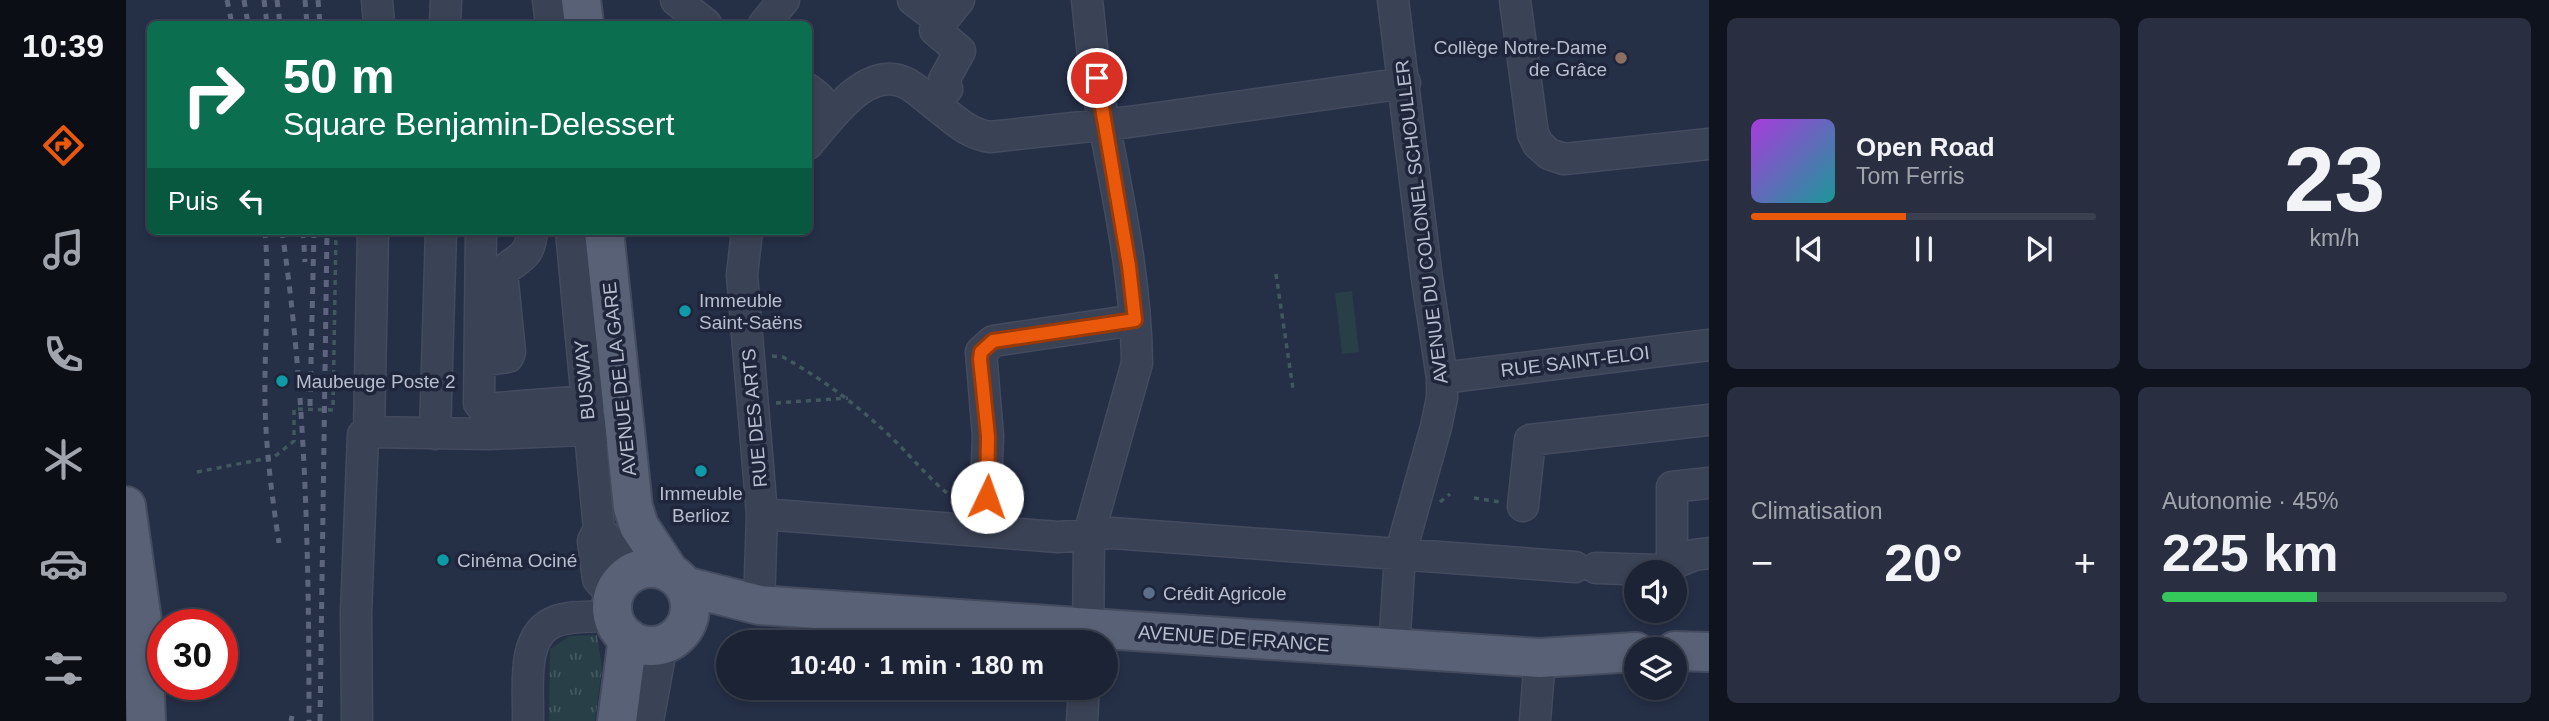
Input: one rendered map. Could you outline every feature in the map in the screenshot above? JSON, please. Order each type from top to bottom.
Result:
[{"type":"main road","points":[[581,0],[584,21]]},
{"type":"main road","name":"AVENUE DE LA GARE","points":[[604,235],[615,341],[600,422],[639,526],[646,613]]},
{"type":"main road","points":[[126,506],[142,621],[146,721]]},
{"type":"main road","name":"AVENUE DE FRANCE","points":[[646,613],[754,604],[1034,630]]},
{"type":"main road","points":[[617,721],[646,613]]},
{"type":"main road","points":[[637,721],[645,674],[646,613]]},
{"type":"main road","name":"AVENUE DE FRANCE","points":[[1118,636],[1540,658],[1624,653]]},
{"type":"main road","points":[[1687,651],[1709,652]]},
{"type":"street","points":[[377,0],[379,21]]},
{"type":"street","points":[[445,21],[446,0]]},
{"type":"street","points":[[548,0],[551,21]]},
{"type":"street","points":[[676,0],[702,21]]},
{"type":"street","points":[[766,21],[784,0]]},
{"type":"street","points":[[914,0],[950,11],[934,30],[960,51],[944,80],[947,89],[934,104]]},
{"type":"street","points":[[1087,0],[1099,101],[1129,266],[1137,363],[1089,534],[1088,630]]},
{"type":"street","name":"AVENUE DU COLONEL SCHOULLER","points":[[1393,0],[1442,398],[1399,555],[1394,649]]},
{"type":"street","points":[[1515,0],[1533,134],[1538,144],[1549,154],[1564,159],[1589,158],[1709,144]]},
{"type":"street","points":[[812,130],[859,89],[882,79],[907,84],[964,128],[990,137],[1405,83]]},
{"type":"street","points":[[812,92],[819,97],[812,122]]},
{"type":"street","points":[[369,432],[373,235]]},
{"type":"street","points":[[435,433],[441,235]]},
{"type":"street","points":[[481,235],[479,402],[483,421]]},
{"type":"street","points":[[480,361],[508,357],[510,352],[502,272],[528,251],[532,235]]},
{"type":"street","name":"BUSWAY","points":[[572,235],[600,422],[599,529],[646,613]]},
{"type":"street","name":"RUE DES ARTS","points":[[746,235],[742,275],[762,514],[754,604]]},
{"type":"street","points":[[987,521],[988,436],[980,359],[986,345],[1020,335],[1135,320]]},
{"type":"street","points":[[357,721],[356,612],[363,435],[369,432],[435,433],[483,421],[600,422],[603,391],[608,382],[615,341]]},
{"type":"street","name":"RUE SAINT-ELOI","points":[[1441,378],[1709,345]]},
{"type":"street","points":[[1523,506],[1530,440],[1709,420]]},
{"type":"street","points":[[1672,560],[1672,487],[1709,483]]},
{"type":"street","points":[[762,514],[987,521],[1058,537],[1112,533],[1624,569]]},
{"type":"street","points":[[1683,560],[1709,553]]},
{"type":"street","points":[[528,721],[530,661],[538,634],[555,622],[574,618],[646,613]]},
{"type":"street","points":[[607,721],[646,613]]},
{"type":"street","points":[[646,613],[648,721]]},
{"type":"street","points":[[1535,721],[1540,658]]},
{"type":"street","points":[[1082,721],[1083,700]]},
{"type":"path","points":[[197,472],[274,457],[294,441],[294,409],[333,410],[336,235]]},
{"type":"path","points":[[1276,274],[1293,389]]},
{"type":"path","points":[[749,355],[783,357],[848,398],[894,439],[943,491],[987,521]]},
{"type":"path","points":[[753,405],[848,398]]},
{"type":"green space","points":[[1352,291],[1359,352],[1342,354],[1335,293]]},
{"type":"green space","points":[[597,635],[602,668],[595,721],[549,721],[550,649],[570,636]]},
{"type":"railway","points":[[227,0],[231,21]]},
{"type":"railway","points":[[244,0],[248,21]]},
{"type":"railway","points":[[264,0],[267,21]]},
{"type":"railway","points":[[277,0],[280,21]]},
{"type":"railway","points":[[305,0],[307,21]]},
{"type":"railway","points":[[318,0],[320,21]]},
{"type":"railway","points":[[265,235],[266,421],[279,543]]},
{"type":"railway","points":[[283,235],[301,414],[308,598],[309,721]]},
{"type":"railway","points":[[303,235],[305,262]]},
{"type":"railway","points":[[310,406],[314,235]]},
{"type":"railway","points":[[320,721],[327,235]]},
{"type":"railway","points":[[291,721],[292,716]]},
{"type":"place","name":"Collège Notre-Dame de Grâce","points":[[1621,58]]},
{"type":"place","name":"Immeuble Saint-Saëns","points":[[685,311]]},
{"type":"place","name":"Maubeuge Poste 2","points":[[282,381]]},
{"type":"place","name":"Immeuble Berlioz","points":[[701,471]]},
{"type":"place","name":"Cinéma Ociné","points":[[443,560]]},
{"type":"place","name":"Crédit Agricole","points":[[1149,593]]},
{"type":"route","points":[[987,497],[988,436],[980,359],[986,345],[1020,335],[1135,320],[1129,266],[1097,78]]}]
